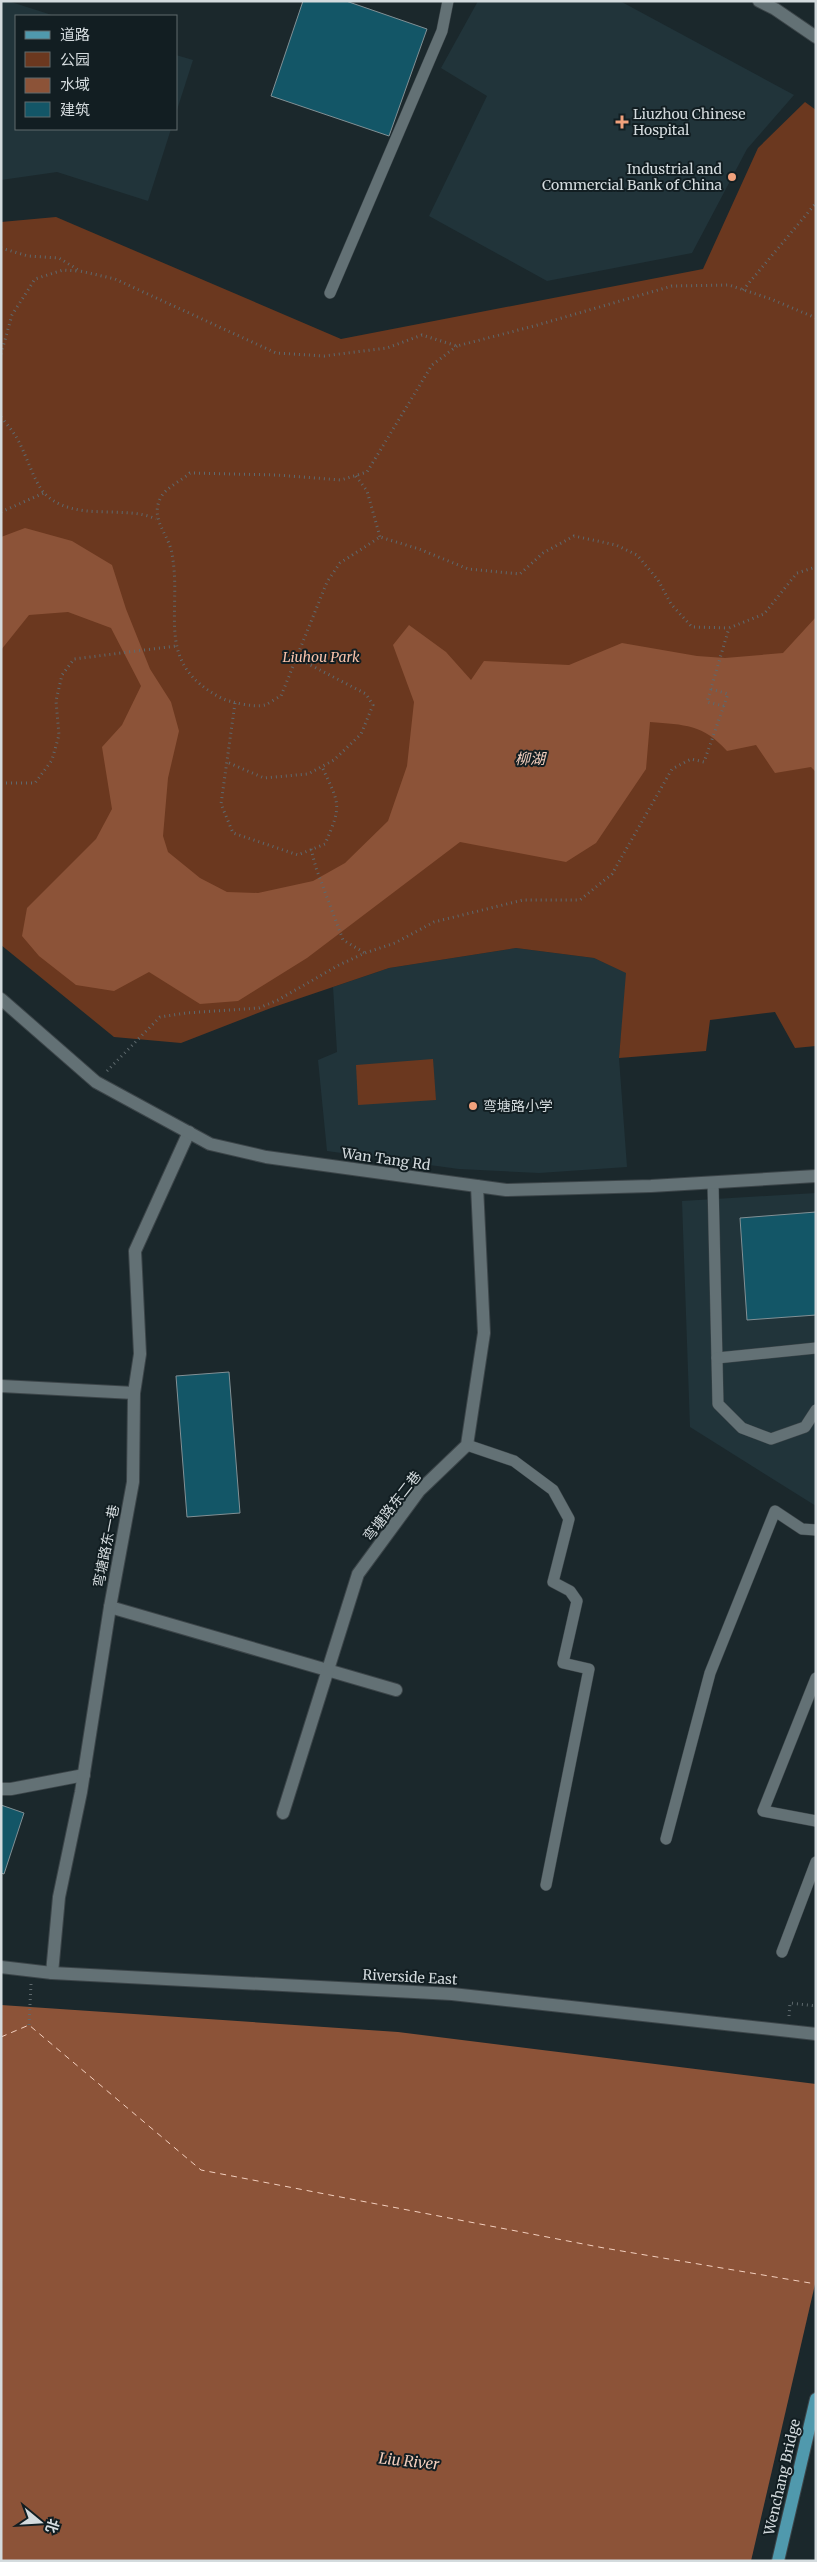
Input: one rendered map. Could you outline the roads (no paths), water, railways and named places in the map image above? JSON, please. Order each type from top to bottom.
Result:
[{"type":"main road","name":"Wenchang Bridge","points":[[778,2561],[816,2399]]},
{"type":"street","points":[[759,1],[776,9],[816,37]]},
{"type":"street","name":"Wan Tang Rd","points":[[1,999],[96,1082],[210,1144],[266,1158],[506,1190],[713,1183],[816,1176]]},
{"type":"street","name":"弯塘路东一巷","points":[[52,1973],[59,1897],[84,1775],[110,1607],[134,1482],[134,1393],[140,1354],[135,1251],[189,1132]]},
{"type":"street","points":[[467,1445],[484,1333],[477,1186]]},
{"type":"street","points":[[1,1386],[134,1393]]},
{"type":"street","name":"弯塘路东二巷","points":[[283,1813],[358,1574],[419,1491],[467,1445]]},
{"type":"street","points":[[110,1607],[396,1690]]},
{"type":"street","points":[[1,1789],[11,1789],[84,1775]]},
{"type":"street","name":"Riverside East","points":[[1,1967],[52,1973],[452,1994],[816,2034]]},
{"type":"lane","points":[[330,293],[442,32],[448,1]]},
{"type":"lane","points":[[713,1183],[718,1404],[742,1428],[771,1440],[805,1427],[816,1410]]},
{"type":"lane","points":[[717,1358],[816,1348]]},
{"type":"lane","points":[[467,1445],[514,1461],[553,1490],[569,1519],[553,1582],[570,1592],[577,1601],[563,1663],[589,1669],[546,1885]]},
{"type":"lane","points":[[666,1839],[710,1673],[775,1511],[802,1529],[816,1530]]},
{"type":"lane","points":[[816,1678],[763,1811],[816,1821]]},
{"type":"lane","points":[[782,1952],[816,1862]]},
{"type":"water","name":"柳湖","points":[[25,528],[72,541],[112,565],[126,609],[150,669],[171,702],[179,731],[168,778],[163,836],[168,852],[200,878],[227,892],[258,893],[313,881],[345,863],[388,821],[407,766],[414,702],[393,645],[409,625],[446,652],[471,680],[484,661],[569,665],[622,643],[697,656],[725,658],[783,653],[816,617],[816,772],[811,767],[775,773],[756,745],[727,751],[718,742],[701,731],[683,725],[650,722],[646,769],[596,843],[566,862],[460,842],[307,958],[238,1001],[200,1004],[149,972],[114,991],[76,985],[39,956],[22,936],[27,908],[96,839],[112,809],[102,747],[122,725],[141,686],[111,628],[68,612],[29,615],[1,650],[1,537]]},
{"type":"water","name":"Liu River","points":[[1,2005],[398,2032],[816,2084],[816,2561],[1,2561]]},
{"type":"place","name":"Liuzhou Chinese Hospital","points":[[622,122]]},
{"type":"place","name":"Industrial and Commercial Bank of China","points":[[732,177]]},
{"type":"place","name":"弯塘路小学","points":[[473,1106]]},
{"type":"park label","name":"Liuhou Park","points":[[321,657]]}]
